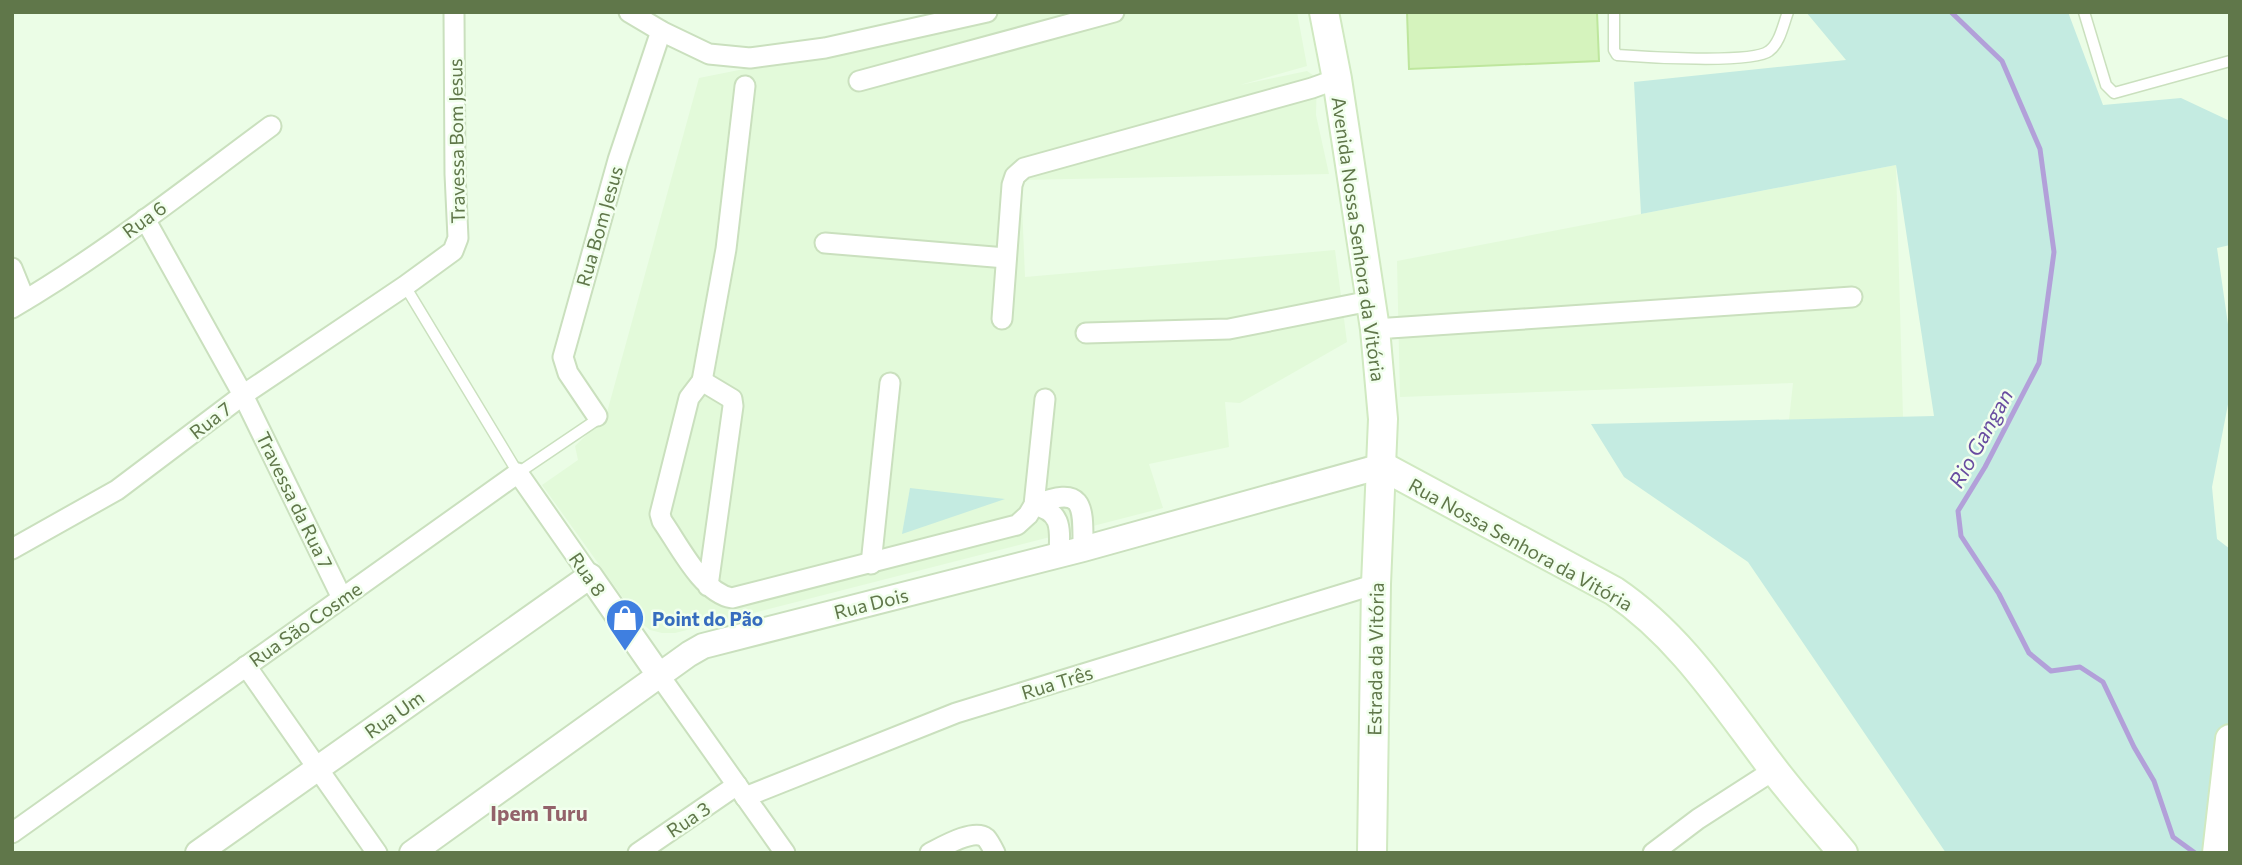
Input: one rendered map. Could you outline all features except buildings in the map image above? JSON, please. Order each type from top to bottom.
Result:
[{"type":"main road","name":"Avenida Nossa Senhora da Vitória","points":[[1324,12],[1337,79],[1375,330],[1383,419],[1382,466]]},
{"type":"main road","name":"Rua Nossa Senhora da Vitória","points":[[1382,466],[1615,591],[1636,606],[1678,645],[1774,770],[1843,853]]},
{"type":"main road","name":"Estrada da Vitória","points":[[1372,853],[1376,584],[1382,466]]},
{"type":"main road","points":[[1380,498],[1390,488],[1410,483]]},
{"type":"main road","points":[[2218,842],[2230,739]]},
{"type":"street","name":"Travessa Bom Jesus","points":[[405,286],[453,251],[458,237],[454,12]]},
{"type":"street","points":[[629,12],[661,31],[717,56],[750,58],[825,48],[987,12]]},
{"type":"street","points":[[859,80],[1114,12]]},
{"type":"street","name":"Rua Bom Jesus","points":[[597,416],[568,373],[563,357],[618,160],[661,31]]},
{"type":"street","points":[[1002,319],[1012,185],[1015,176],[1024,168],[1337,79]]},
{"type":"street","points":[[744,86],[726,249],[702,381],[689,398],[660,514],[662,521],[708,586],[721,596],[732,598],[1010,528],[1023,521],[1034,505],[1045,399]]},
{"type":"street","name":"Rua 6","points":[[19,304],[145,219],[271,126]]},
{"type":"street","name":"Travessa da Rua 7","points":[[145,219],[243,395],[342,598]]},
{"type":"street","points":[[825,243],[1006,258]]},
{"type":"street","points":[[12,268],[19,304]]},
{"type":"street","name":"Rua 7","points":[[12,549],[117,490],[243,395],[405,286]]},
{"type":"street","points":[[1375,330],[1852,297]]},
{"type":"street","points":[[1086,333],[1229,330],[1370,301]]},
{"type":"street","points":[[702,381],[728,394],[733,406],[708,586]]},
{"type":"street","points":[[871,564],[890,383]]},
{"type":"street","name":"Rua Dois","points":[[412,853],[703,646],[1083,549],[1382,466]]},
{"type":"street","name":"Rua 8","points":[[518,473],[785,853]]},
{"type":"street","name":"Rua São Cosme","points":[[12,833],[518,473]]},
{"type":"street","points":[[1034,505],[1065,496],[1077,501],[1082,508],[1083,549]]},
{"type":"street","points":[[1034,505],[1048,509],[1057,519],[1060,533],[1059,555]]},
{"type":"street","name":"Rua Um","points":[[198,853],[590,576]]},
{"type":"street","name":"Rua Três","points":[[741,791],[956,713],[1376,584]]},
{"type":"street","points":[[246,666],[377,853]]},
{"type":"street","points":[[1653,853],[1698,819],[1774,770]]},
{"type":"street","name":"Rua 3","points":[[638,853],[741,791]]},
{"type":"street","points":[[930,853],[969,836],[979,835],[985,837],[995,853]]},
{"type":"lane","points":[[1614,12],[1614,50],[1617,55],[1753,58],[1768,53],[1777,42],[1787,12]]},
{"type":"lane","points":[[2084,12],[2106,85],[2114,93],[2230,61]]},
{"type":"lane","name":"Rua 8","points":[[405,286],[518,473]]},
{"type":"lane","name":"Rua São Cosme","points":[[518,473],[596,421],[597,416]]},
{"type":"shaded area","points":[[1008,12],[1297,12],[1307,66],[1240,85],[1307,71],[1317,78],[1316,115],[1329,174],[1021,180],[1025,277],[1335,250],[1347,342],[1240,403],[1225,402],[1229,447],[1149,464],[1163,508],[675,633],[650,630],[641,623],[542,485],[578,460],[575,446],[606,416],[699,78]]},
{"type":"shaded area","points":[[1806,12],[2068,12],[2103,105],[2181,98],[2230,121],[2230,245],[2217,248],[2230,338],[2230,394],[2212,487],[2217,539],[2230,549],[2230,853],[1946,853],[1748,562],[1624,477],[1591,424],[1934,416],[1896,165],[1641,214],[1634,82],[1846,60]]},
{"type":"shaded area","points":[[1896,165],[1903,417],[1789,420],[1793,383],[1400,397],[1397,261]]},
{"type":"shaded area","points":[[910,488],[1005,499],[902,534]]},
{"type":"waterway","name":"Rio Gangan","points":[[1951,12],[2002,61],[2040,149],[2054,252],[2039,363],[1985,467],[1958,511],[1961,536],[1999,594],[2029,653],[2051,671],[2080,667],[2103,682],[2134,747],[2154,781],[2173,837],[2195,853]]},
{"type":"place","name":"Point do Pão","points":[[625,652]]},
{"type":"district","name":"Ipem Turu","points":[[539,812]]}]
